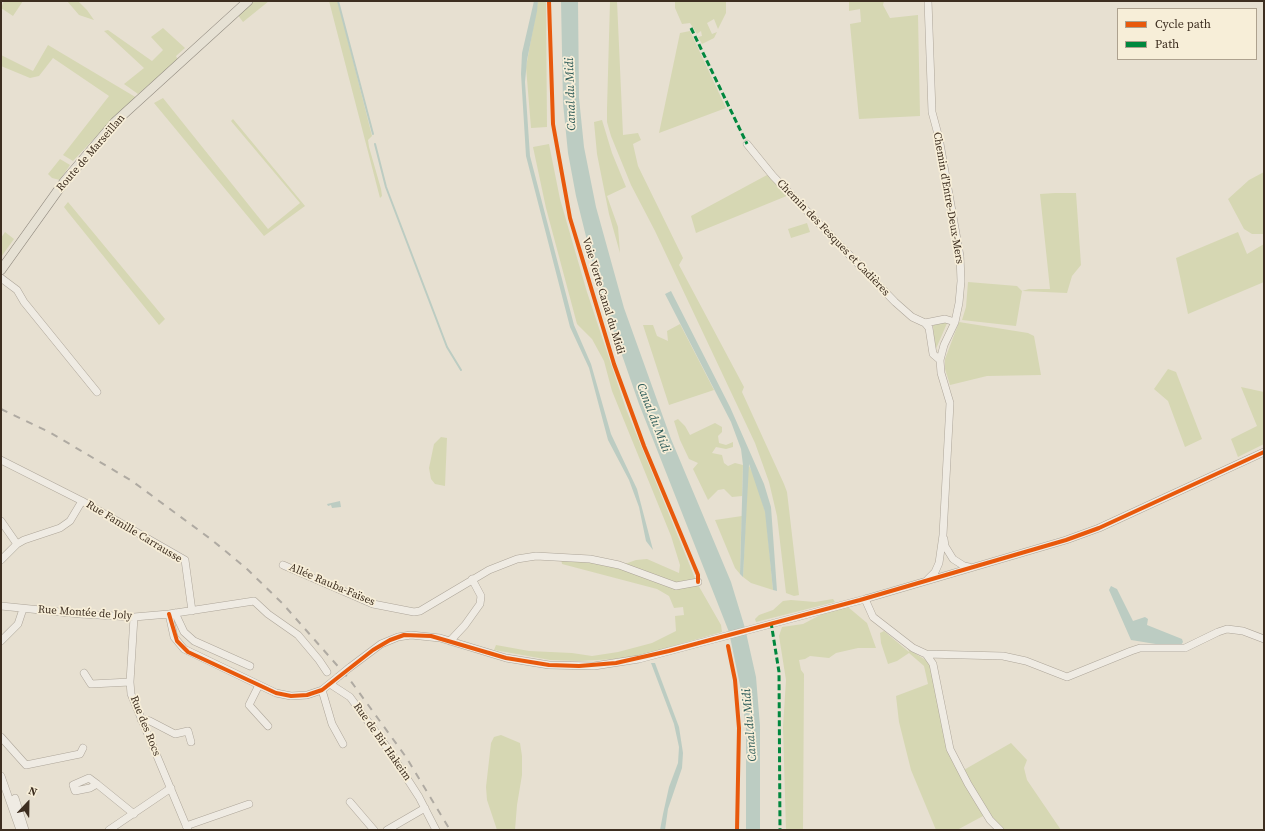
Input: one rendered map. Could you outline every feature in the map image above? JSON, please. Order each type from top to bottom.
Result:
[{"type":"main road","name":"Route de Marseillan","points":[[1,270],[64,182],[115,122],[248,1]]},
{"type":"street","name":"Chemin d'Entre-Deux-Mers","points":[[928,1],[932,112],[939,138],[960,256],[959,303],[955,322],[944,345],[940,360],[941,373],[950,403],[943,535],[941,551],[935,572],[928,580]]},
{"type":"street","name":"Chemin des Fesques et Cadières","points":[[747,144],[773,176],[895,302],[912,316],[925,323]]},
{"type":"street","points":[[1,278],[17,290],[24,302],[97,392]]},
{"type":"street","points":[[940,360],[933,354],[929,328],[925,323],[944,319],[955,322]]},
{"type":"street","points":[[172,614],[174,637],[184,649],[276,693],[292,696],[307,695],[322,690],[381,644],[398,637],[411,635],[430,636],[450,640],[513,659],[579,666],[609,664],[639,659],[865,598],[1099,528],[1264,452]]},
{"type":"street","points":[[1,460],[82,501],[70,521],[60,528],[17,544],[1,560]]},
{"type":"street","name":"Rue Famille Carrausse","points":[[82,501],[185,560],[192,611]]},
{"type":"street","points":[[1,521],[17,544]]},
{"type":"street","name":"Chemin d'Entre-Deux-Mers","points":[[943,535],[945,546],[954,563],[950,573]]},
{"type":"street","name":"Chemin d'Entre-Deux-Mers","points":[[941,551],[942,561],[950,573]]},
{"type":"street","name":"Allée Rauba-Faïses","points":[[283,565],[367,601],[414,612],[420,611],[488,570],[517,559],[545,556],[590,559],[619,566],[676,586],[698,582]]},
{"type":"street","points":[[951,556],[958,562],[970,567]]},
{"type":"street","points":[[450,640],[465,625],[480,604],[481,596],[472,579]]},
{"type":"street","points":[[865,598],[874,617],[878,621],[913,648],[926,654],[1003,656],[1026,661],[1067,677],[1140,648],[1185,648],[1227,629],[1243,631],[1264,639]]},
{"type":"street","name":"Rue Montée de Joly","points":[[1,606],[80,614],[134,617],[172,614],[254,601],[268,614],[298,635],[327,672]]},
{"type":"street","points":[[1,640],[18,624],[23,609]]},
{"type":"street","points":[[172,614],[184,632],[194,641],[250,666]]},
{"type":"street","name":"Rue des Rocs","points":[[134,617],[130,682],[131,694],[187,828]]},
{"type":"street","points":[[926,654],[933,664],[950,749],[968,784],[990,820],[1000,830]]},
{"type":"street","points":[[84,673],[91,684],[130,682]]},
{"type":"street","name":"Rue de Bir Hakeim","points":[[330,684],[344,692],[355,704],[405,774],[426,808],[436,830]]},
{"type":"street","points":[[259,685],[249,705],[268,726]]},
{"type":"street","points":[[322,690],[332,724],[343,744]]},
{"type":"street","points":[[141,719],[150,721],[175,734],[188,731],[191,742]]},
{"type":"street","points":[[1,737],[26,765],[80,754],[83,748]]},
{"type":"street","points":[[1,776],[20,830]]},
{"type":"street","points":[[97,784],[134,814]]},
{"type":"street","points":[[109,830],[171,788]]},
{"type":"street","points":[[15,798],[25,830]]},
{"type":"street","points":[[350,802],[374,830]]},
{"type":"street","points":[[187,828],[249,804]]},
{"type":"street","points":[[388,830],[426,808]]},
{"type":"green space","points":[[4,1],[23,1],[13,16],[1,8]]},
{"type":"green space","points":[[67,1],[78,1],[94,20],[79,15]]},
{"type":"green space","points":[[253,1],[269,1],[243,22],[237,14]]},
{"type":"green space","points":[[329,1],[338,1],[372,136],[368,140],[381,189],[382,196],[380,198]]},
{"type":"green space","points":[[538,1],[546,1],[547,127],[531,128],[526,67]]},
{"type":"green space","points":[[610,1],[617,1],[623,135],[638,133],[641,140],[633,144],[638,166],[683,258],[679,265],[744,387],[742,392],[784,484],[787,492],[799,595],[794,596],[786,593],[777,516],[769,482],[755,443],[655,231],[631,185],[611,136],[607,122]]},
{"type":"green space","points":[[675,1],[726,1],[726,13],[718,29],[714,19],[707,23],[712,34],[717,32],[714,38],[702,44],[698,37],[702,36],[701,31],[697,34],[690,23],[682,24],[675,8]]},
{"type":"green space","points":[[849,1],[884,1],[883,5],[890,18],[918,15],[920,116],[859,119],[850,24],[861,22],[860,9],[849,11]]},
{"type":"green space","points":[[163,28],[185,48],[176,56],[178,60],[138,94],[124,84],[144,68],[104,31],[108,30],[152,61],[163,50],[151,37]]},
{"type":"green space","points":[[690,31],[726,108],[659,133],[680,33]]},
{"type":"green space","points":[[48,45],[137,98],[105,127],[73,161],[63,155],[109,96],[53,58],[39,76],[30,78],[1,66],[1,55],[33,71]]},
{"type":"green space","points":[[163,98],[268,229],[300,203],[231,121],[233,119],[305,206],[264,236],[154,103]]},
{"type":"green space","points":[[602,120],[612,153],[626,187],[607,196],[618,227],[620,253],[609,214],[597,154],[594,122]]},
{"type":"green space","points":[[549,144],[560,199],[587,292],[626,409],[697,583],[721,625],[722,632],[638,656],[579,661],[550,660],[494,650],[496,645],[529,651],[572,653],[592,656],[618,652],[652,643],[676,631],[675,616],[684,615],[683,607],[674,608],[669,596],[657,589],[562,564],[561,558],[619,566],[636,560],[647,559],[679,573],[680,565],[671,536],[612,391],[604,361],[592,339],[577,324],[546,208],[533,147]]},
{"type":"green space","points":[[60,159],[70,165],[60,180],[52,178],[48,174]]},
{"type":"green space","points":[[1264,172],[1264,234],[1252,234],[1244,229],[1228,199],[1249,180]]},
{"type":"green space","points":[[767,175],[789,195],[696,233],[691,216]]},
{"type":"green space","points":[[1076,193],[1081,265],[1072,276],[1067,293],[1022,291],[1029,289],[1050,289],[1040,194]]},
{"type":"green space","points":[[68,202],[165,319],[159,325],[64,207]]},
{"type":"green space","points":[[807,223],[810,232],[791,238],[788,229]]},
{"type":"green space","points":[[5,232],[14,239],[1,257],[1,238]]},
{"type":"green space","points":[[1238,232],[1247,254],[1264,244],[1264,282],[1188,314],[1176,258]]},
{"type":"green space","points":[[968,282],[1017,286],[1022,291],[1016,326],[962,320],[966,307]]},
{"type":"green space","points":[[948,321],[935,351],[933,326],[935,323]]},
{"type":"green space","points":[[959,322],[1028,333],[1034,336],[1041,375],[987,376],[950,385],[945,369],[945,359]]},
{"type":"green space","points":[[680,324],[714,390],[669,405],[643,325],[653,325],[657,336],[668,341],[667,331]]},
{"type":"green space","points":[[1168,369],[1176,372],[1202,439],[1185,447],[1168,401],[1154,389]]},
{"type":"green space","points":[[1241,387],[1264,392],[1264,444],[1238,457],[1231,439],[1257,426]]},
{"type":"green space","points":[[678,419],[685,426],[690,435],[715,423],[722,427],[722,432],[718,436],[719,443],[726,445],[733,442],[733,447],[726,449],[716,447],[712,453],[722,455],[724,463],[728,466],[735,463],[743,465],[742,496],[732,497],[724,489],[718,490],[708,500],[693,469],[698,463],[689,459],[680,440],[674,421]]},
{"type":"green space","points":[[441,437],[447,438],[445,486],[435,484],[431,479],[429,468],[434,444]]},
{"type":"green space","points":[[748,464],[756,479],[766,515],[773,590],[751,583],[743,577]]},
{"type":"green space","points":[[742,516],[740,574],[735,568],[715,520]]},
{"type":"green space","points":[[833,599],[835,602],[756,622],[755,619],[759,615],[773,610],[783,601],[791,600],[815,602]]},
{"type":"green space","points":[[848,607],[867,623],[876,648],[858,648],[836,653],[829,658],[810,656],[799,660],[801,670],[804,674],[803,830],[786,830],[783,727],[786,680],[779,636],[782,627],[803,624],[826,612]]},
{"type":"green space","points":[[884,631],[909,652],[908,649],[929,662],[948,750],[954,765],[985,815],[957,830],[936,830],[911,770],[899,722],[896,696],[928,684],[924,666],[909,653],[897,661],[888,664],[881,643],[880,633]]},
{"type":"green space","points":[[501,735],[520,743],[522,756],[522,775],[515,830],[497,830],[487,800],[486,787],[491,743],[494,737]]},
{"type":"green space","points":[[1011,743],[1027,760],[1024,768],[1027,780],[1061,830],[1003,830],[988,813],[962,771]]},
{"type":"water","points":[[534,1],[538,1],[537,11],[527,60],[525,82],[530,156],[574,325],[591,364],[611,434],[637,489],[653,550],[646,541],[639,507],[629,480],[608,440],[589,368],[570,327],[526,156],[521,74],[522,53]]},
{"type":"water","name":"Canal du Midi","points":[[561,1],[578,1],[579,98],[584,147],[596,207],[624,308],[671,439],[731,582],[745,628],[756,677],[760,726],[760,830],[746,830],[746,729],[741,690],[729,632],[639,404],[599,289],[576,196],[568,153],[563,103]]},
{"type":"water","points":[[671,291],[730,407],[764,484],[771,507],[777,591],[773,590],[765,512],[749,464],[743,577],[740,574],[743,465],[741,449],[731,422],[665,294]]},
{"type":"water","points":[[340,501],[341,507],[332,508],[331,505],[328,506],[327,504]]},
{"type":"water","points":[[1111,586],[1117,589],[1133,621],[1145,617],[1148,619],[1147,625],[1182,639],[1183,642],[1181,645],[1168,646],[1131,640],[1109,590]]},
{"type":"water","points":[[651,663],[655,663],[679,727],[683,753],[682,768],[668,809],[665,830],[660,830],[669,787],[678,763],[679,747],[674,724]]},
{"type":"waterway","points":[[338,1],[373,134]]},
{"type":"waterway","points":[[375,144],[386,187],[447,347],[461,370]]},
{"type":"railway","points":[[1,409],[51,433],[132,481],[212,540],[247,569],[283,604],[350,680],[406,757],[450,830]]},
{"type":"marked path","points":[[691,28],[747,144]]},
{"type":"marked path","points":[[771,622],[779,672],[780,830]]},
{"type":"cycle path","name":"Voie Verte Canal du Midi","points":[[549,1],[553,124],[570,218],[614,364],[644,446],[698,575],[698,582]]},
{"type":"cycle path","points":[[169,614],[177,641],[188,652],[276,693],[291,696],[307,695],[322,690],[373,650],[390,640],[404,635],[431,636],[506,658],[549,665],[579,666],[616,663],[669,651],[860,600],[1066,540],[1099,528],[1264,452]]},
{"type":"cycle path","points":[[728,646],[735,680],[739,728],[737,830]]}]
